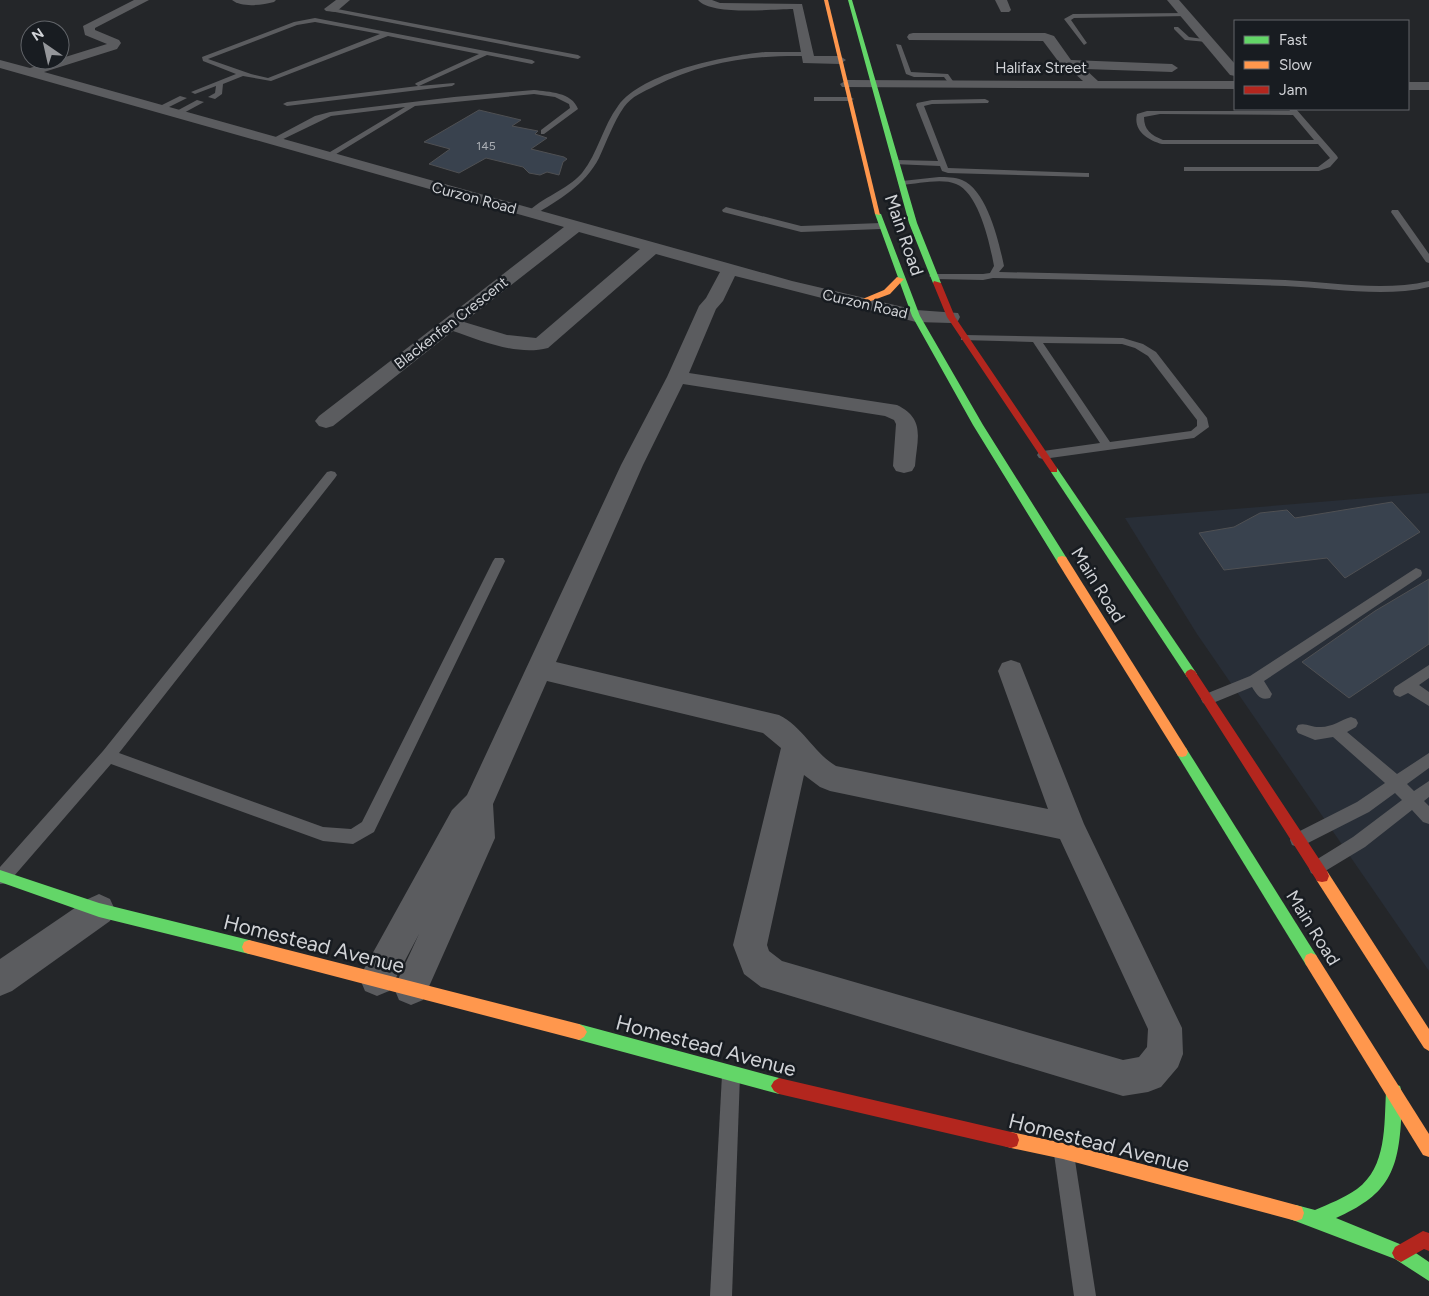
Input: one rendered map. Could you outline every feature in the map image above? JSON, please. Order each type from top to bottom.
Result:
[{"type":"main road","name":"Main Road","points":[[826,0],[868,180],[881,226],[900,279],[916,316],[983,434],[1429,1149]]},
{"type":"main road","name":"Main Road","points":[[850,0],[913,223],[951,317],[1208,699],[1429,1043]]},
{"type":"main road","points":[[857,303],[887,292],[900,279]]},
{"type":"main road","name":"Homestead Avenue","points":[[1,876],[99,910],[377,979],[731,1074],[902,1116],[1063,1151],[1316,1219],[1401,1253],[1429,1272]]},
{"type":"main road","points":[[1316,1219],[1367,1191],[1377,1180],[1388,1159],[1394,1092]]},
{"type":"main road","points":[[1401,1253],[1423,1240],[1429,1242]]},
{"type":"street","points":[[32,72],[113,46],[115,44],[113,42],[92,33],[88,28],[96,22],[143,0]]},
{"type":"street","points":[[238,0],[258,2],[270,0]]},
{"type":"street","points":[[332,10],[331,8],[334,5],[344,0]]},
{"type":"street","points":[[704,0],[716,5],[797,3],[808,60],[840,60]]},
{"type":"street","points":[[1173,0],[1234,71]]},
{"type":"street","points":[[912,37],[1045,37],[1050,39],[1069,65],[1078,69],[1095,84]]},
{"type":"street","name":"Curzon Road","points":[[0,64],[725,268],[857,303],[916,316],[951,317]]},
{"type":"street","points":[[1069,65],[1182,68]]},
{"type":"street","points":[[1069,65],[1067,69],[1077,84]]},
{"type":"street","name":"Halifax Street","points":[[847,84],[1234,85]]},
{"type":"street","points":[[1409,86],[1429,86]]},
{"type":"street","name":"Blackenfen Crescent","points":[[326,421],[576,226]]},
{"type":"street","points":[[451,324],[526,345],[541,344],[652,248]]},
{"type":"street","points":[[377,979],[463,820],[478,804],[632,465],[678,377],[708,306],[714,301],[725,268]]},
{"type":"street","points":[[678,377],[890,410],[902,416],[907,424],[904,466]]},
{"type":"street","points":[[540,669],[769,723],[783,730],[817,769],[830,778],[1070,827]]},
{"type":"street","points":[[796,746],[750,944],[756,962],[773,975],[1123,1078],[1148,1074],[1165,1054],[1166,1028],[1070,827],[1011,671]]},
{"type":"street","points":[[411,988],[480,838],[478,804]]},
{"type":"street","points":[[0,979],[99,910]]},
{"type":"lane","points":[[332,10],[578,57]]},
{"type":"lane","points":[[1084,43],[1068,19],[1072,16],[1186,15]]},
{"type":"lane","points":[[387,34],[278,78],[263,80],[242,74],[204,58],[304,21],[315,20],[532,62]]},
{"type":"lane","points":[[1176,28],[1186,39],[1207,40]]},
{"type":"lane","points":[[898,45],[908,73],[914,75],[946,75],[952,84]]},
{"type":"lane","points":[[404,90],[486,54]]},
{"type":"lane","points":[[531,213],[575,184],[590,168],[625,101],[638,92],[676,73],[709,62],[752,55],[806,54]]},
{"type":"lane","points":[[195,92],[242,74]]},
{"type":"lane","points":[[212,96],[218,94],[220,83]]},
{"type":"lane","points":[[287,104],[452,84]]},
{"type":"lane","points":[[272,142],[323,116],[415,104],[534,92],[557,94],[572,103],[574,110],[544,132]]},
{"type":"lane","points":[[158,109],[183,98]]},
{"type":"lane","points":[[817,100],[850,100]]},
{"type":"lane","points":[[985,101],[932,102],[920,105],[945,169],[948,171],[1086,175]]},
{"type":"lane","points":[[175,114],[200,102]]},
{"type":"lane","points":[[328,157],[415,104]]},
{"type":"lane","points":[[1270,110],[1279,112]]},
{"type":"lane","points":[[1187,168],[1319,169],[1327,165],[1334,158],[1318,142],[1294,111],[1160,112],[1147,113],[1140,116],[1143,131],[1152,139],[1162,142],[1318,142]]},
{"type":"lane","points":[[896,162],[943,164]]},
{"type":"lane","points":[[902,183],[958,181],[967,185],[992,234],[999,266],[993,275]]},
{"type":"lane","points":[[726,210],[801,229],[881,226]]},
{"type":"lane","points":[[1395,212],[1429,260]]},
{"type":"lane","points":[[934,276],[983,277],[993,275],[1387,288],[1418,288],[1429,284]]},
{"type":"lane","points":[[965,338],[1123,341],[1139,346],[1152,354],[1204,420],[1203,427],[1194,434],[1043,455]]},
{"type":"lane","points":[[1036,339],[1107,446]]},
{"type":"lane","points":[[1,876],[108,756],[331,475]]},
{"type":"lane","points":[[108,756],[323,834],[353,837],[368,827],[499,561]]},
{"type":"lane","points":[[1208,699],[1255,680],[1416,573]]},
{"type":"lane","points":[[1429,671],[1405,688],[1429,700]]},
{"type":"lane","points":[[1255,680],[1265,694]]},
{"type":"lane","points":[[1303,729],[1318,734],[1336,731],[1351,723]]},
{"type":"lane","points":[[1336,731],[1396,783],[1429,816]]},
{"type":"lane","points":[[1298,840],[1349,815],[1429,760]]},
{"type":"lane","points":[[1317,868],[1359,842],[1429,788]]},
{"type":"lane","points":[[721,1296],[731,1074]]},
{"type":"lane","points":[[1063,1151],[1085,1296]]},
{"type":"shaded area","points":[[1429,493],[1429,971],[1197,634],[1125,518]]},
{"type":"building","points":[[479,110],[521,120],[512,126],[538,131],[535,134],[547,138],[531,149],[567,159],[563,162],[559,175],[547,172],[540,175],[529,173],[523,167],[486,158],[459,173],[429,164],[450,149],[424,142]]},
{"type":"building","points":[[1392,502],[1420,532],[1345,578],[1327,558],[1224,570],[1199,533],[1234,527],[1260,513],[1287,510],[1295,518]]},
{"type":"building","points":[[1429,579],[1429,644],[1349,698],[1302,662],[1375,611]]},
{"type":"traffic: fast","points":[[850,0],[913,223],[937,283]]},
{"type":"traffic: fast","points":[[878,214],[916,316],[978,425],[1062,560]]},
{"type":"traffic: fast","points":[[1054,470],[1191,674]]},
{"type":"traffic: fast","points":[[1182,752],[1311,960]]},
{"type":"traffic: fast","points":[[0,876],[99,910],[249,947]]},
{"type":"traffic: fast","points":[[579,1032],[779,1086]]},
{"type":"traffic: fast","points":[[1316,1219],[1356,1200],[1377,1181],[1388,1158],[1392,1131],[1394,1092]]},
{"type":"traffic: fast","points":[[1296,1213],[1316,1219],[1401,1253],[1429,1272]]},
{"type":"traffic: slow","points":[[826,0],[878,214]]},
{"type":"traffic: slow","points":[[857,303],[887,292],[900,279]]},
{"type":"traffic: slow","points":[[1062,560],[1182,752]]},
{"type":"traffic: slow","points":[[1322,876],[1429,1043]]},
{"type":"traffic: slow","points":[[249,947],[579,1032]]},
{"type":"traffic: slow","points":[[1311,960],[1429,1149]]},
{"type":"traffic: slow","points":[[1011,1140],[1063,1151],[1296,1213]]},
{"type":"traffic: jam","points":[[937,283],[951,317],[1054,470]]},
{"type":"traffic: jam","points":[[1191,674],[1322,876]]},
{"type":"traffic: jam","points":[[779,1086],[1011,1140]]},
{"type":"traffic: jam","points":[[1401,1253],[1423,1240],[1429,1242]]}]
